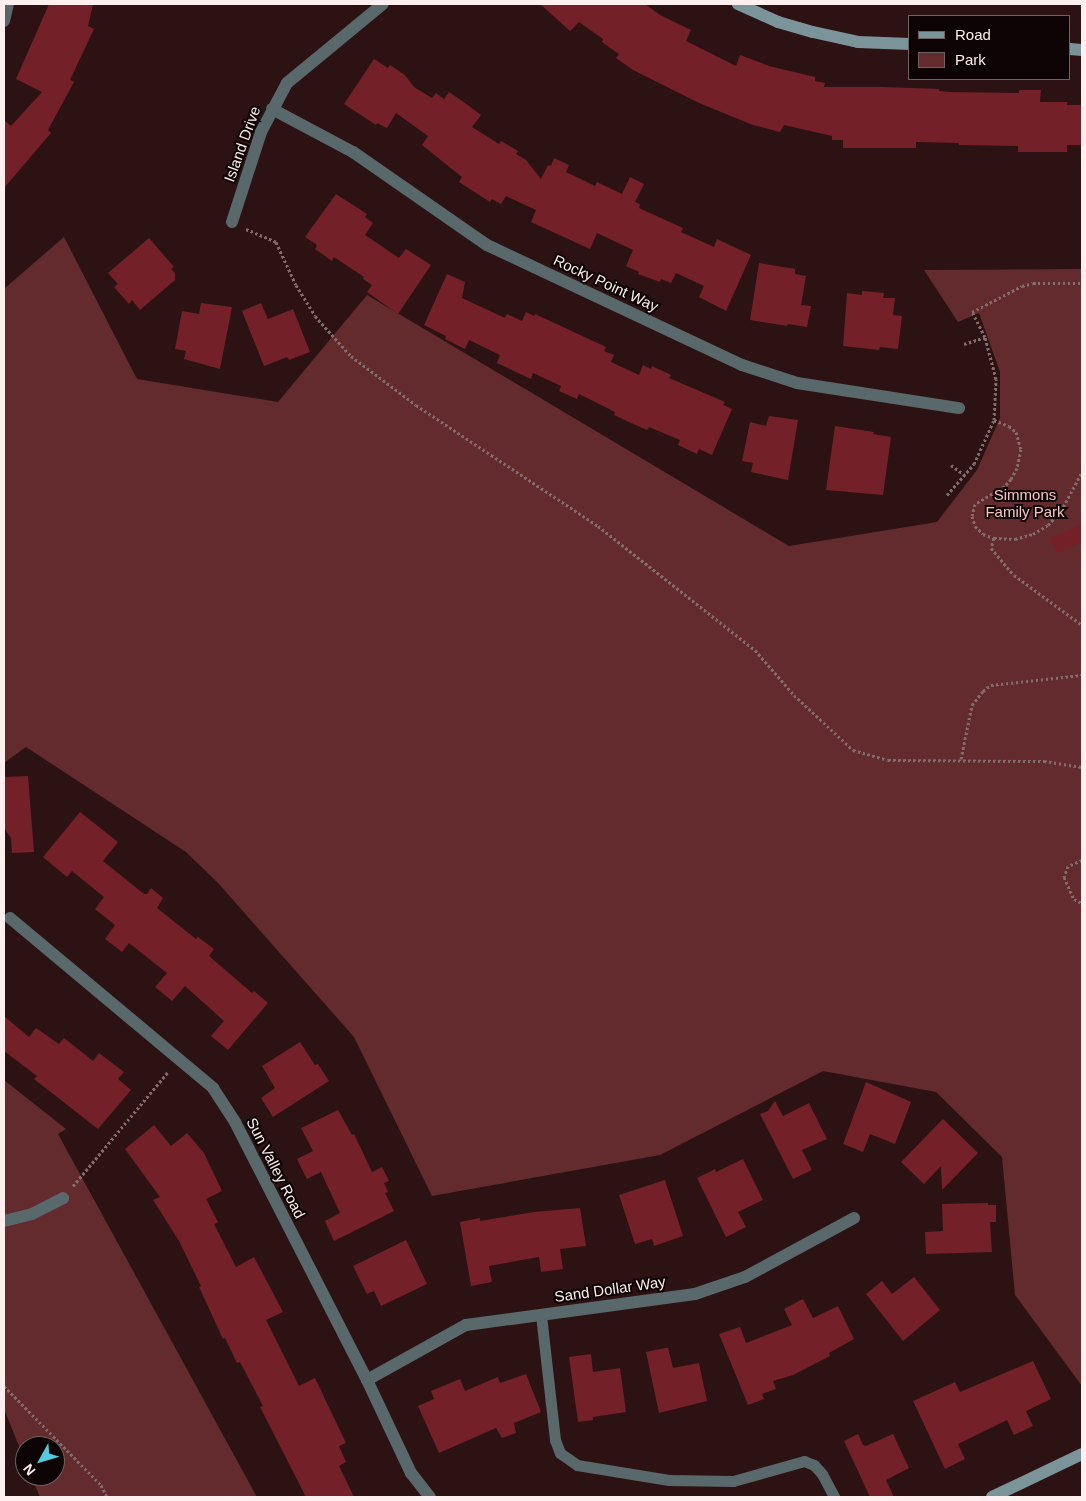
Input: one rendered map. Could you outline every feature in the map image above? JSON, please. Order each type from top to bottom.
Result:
[{"type":"street","points":[[4,21],[8,4]]},
{"type":"street","name":"Island Drive","points":[[232,222],[261,132],[287,83],[382,4]]},
{"type":"street","points":[[738,4],[778,22],[813,32],[858,42],[908,44]]},
{"type":"street","name":"Rocky Point Way","points":[[272,109],[353,152],[487,245],[742,365],[797,383],[959,408]]},
{"type":"street","name":"Sun Valley Road","points":[[10,918],[213,1088],[235,1122],[367,1380],[411,1473],[430,1497]]},
{"type":"street","points":[[4,1221],[32,1214],[63,1198]]},
{"type":"street","name":"Sand Dollar Way","points":[[367,1380],[466,1325],[695,1294],[745,1277],[854,1218]]},
{"type":"street","points":[[992,1497],[1082,1454]]},
{"type":"lane","points":[[541,1315],[555,1440],[560,1454],[577,1465],[669,1480],[733,1481],[804,1461],[814,1465],[822,1474],[834,1497]]},
{"type":"path","points":[[232,222],[276,242],[296,285],[315,316],[351,356],[416,405],[606,532],[755,650],[794,695],[853,750],[888,760],[1044,761],[1082,767]]},
{"type":"path","points":[[946,495],[974,464],[994,420],[996,379],[985,337],[972,312],[1014,290],[1033,283],[1082,283]]},
{"type":"path","points":[[964,344],[985,337]]},
{"type":"path","points":[[994,420],[1009,426],[1016,432],[1021,448],[1017,468],[1011,479],[1005,486],[974,504],[972,516],[975,526],[983,534],[994,538],[1015,539],[1032,534],[1048,525],[1061,511],[1082,472]]},
{"type":"path","points":[[951,465],[965,475]]},
{"type":"path","points":[[994,538],[991,548],[1014,575],[1082,625]]},
{"type":"path","points":[[961,759],[972,705],[991,685],[1082,675]]},
{"type":"path","points":[[1082,860],[1068,866],[1064,877],[1074,899],[1082,903]]},
{"type":"path","points":[[63,1198],[179,1058]]},
{"type":"path","points":[[4,1386],[101,1485],[107,1497]]},
{"type":"green space","name":"Simmons Family Park","points":[[64,237],[137,379],[278,402],[367,295],[789,546],[937,522],[977,470],[1000,418],[1000,372],[979,313],[958,322],[924,270],[1082,269],[1082,1386],[1015,1295],[1002,1157],[936,1092],[823,1071],[660,1155],[432,1196],[354,1037],[219,884],[186,852],[26,747],[4,763],[4,289]]},
{"type":"green space","points":[[4,1080],[66,1129],[58,1134],[257,1497],[40,1497],[35,1486],[65,1486],[65,1436],[15,1436],[4,1409]]},
{"type":"building","points":[[49,4],[93,4],[88,26],[94,29],[70,80],[74,82],[48,130],[51,133],[4,188],[4,120],[11,126],[42,92],[16,79]]},
{"type":"building","points":[[540,4],[645,4],[660,15],[691,30],[686,41],[736,66],[740,55],[769,66],[815,77],[815,81],[825,83],[824,87],[882,87],[939,89],[939,91],[950,92],[1019,93],[1019,90],[1041,90],[1040,102],[1067,102],[1067,105],[1082,105],[1082,145],[1067,145],[1067,152],[1018,152],[1018,146],[916,142],[916,148],[843,148],[843,140],[832,140],[832,136],[784,125],[780,132],[753,125],[699,103],[633,70],[616,58],[619,54],[602,42],[603,39],[579,22],[570,31]]},
{"type":"building","points":[[374,59],[388,68],[390,65],[405,75],[414,87],[432,98],[436,93],[444,99],[449,92],[465,103],[481,115],[472,127],[499,144],[501,141],[518,151],[516,154],[526,160],[541,179],[548,165],[551,166],[554,158],[569,165],[566,172],[595,186],[597,182],[622,194],[630,177],[644,184],[635,202],[640,204],[639,208],[683,228],[681,232],[714,247],[717,239],[751,255],[726,311],[699,297],[704,286],[676,273],[671,283],[661,279],[660,282],[638,274],[639,272],[626,266],[633,250],[597,233],[590,249],[531,222],[536,210],[506,196],[501,204],[492,199],[490,202],[459,182],[462,177],[422,145],[428,136],[396,113],[387,128],[377,123],[376,125],[344,104]]},
{"type":"building","points":[[336,194],[367,214],[365,217],[373,223],[365,235],[399,258],[406,249],[431,265],[398,314],[367,292],[372,285],[363,279],[364,277],[334,257],[332,261],[315,249],[317,245],[305,237]]},
{"type":"building","points":[[149,238],[174,267],[171,269],[175,273],[175,280],[140,310],[132,300],[129,304],[114,287],[118,284],[108,273]]},
{"type":"building","points":[[759,263],[795,269],[795,274],[806,276],[801,305],[811,306],[807,327],[750,320]]},
{"type":"building","points":[[447,274],[465,282],[462,298],[505,318],[507,314],[522,321],[526,312],[534,316],[535,314],[606,347],[604,351],[614,355],[611,362],[639,375],[643,365],[651,369],[652,366],[671,375],[669,378],[725,402],[723,405],[732,409],[712,455],[699,449],[697,454],[678,445],[680,440],[649,427],[647,430],[629,422],[614,415],[615,412],[579,394],[577,399],[559,391],[561,386],[533,373],[531,379],[497,363],[500,355],[469,340],[465,349],[445,339],[446,336],[424,325]]},
{"type":"building","points":[[862,291],[884,293],[883,298],[895,298],[893,315],[902,316],[898,349],[880,347],[879,350],[843,346],[847,293],[862,295]]},
{"type":"building","points":[[201,303],[232,307],[220,369],[184,359],[186,351],[175,349],[182,311],[199,314]]},
{"type":"building","points":[[261,303],[268,319],[293,309],[310,352],[289,360],[287,357],[264,366],[242,311]]},
{"type":"building","points":[[769,416],[798,420],[788,480],[751,472],[753,463],[742,461],[750,422],[766,426]]},
{"type":"building","points":[[835,426],[874,432],[873,434],[891,437],[883,495],[826,490]]},
{"type":"building","points":[[1082,524],[1082,542],[1057,553],[1050,538]]},
{"type":"building","points":[[28,776],[34,852],[12,853],[11,838],[4,828],[4,777]]},
{"type":"building","points":[[80,812],[118,842],[103,861],[144,894],[147,894],[151,888],[163,898],[157,908],[196,939],[198,937],[214,949],[209,956],[252,993],[254,991],[268,1003],[228,1050],[211,1036],[224,1021],[185,986],[172,1001],[155,987],[167,973],[129,943],[122,952],[105,939],[115,925],[95,909],[104,897],[72,871],[67,877],[43,857]]},
{"type":"building","points":[[4,1016],[29,1037],[36,1028],[59,1044],[64,1038],[93,1061],[99,1053],[124,1072],[118,1079],[131,1090],[98,1129],[34,1079],[37,1076],[4,1051]]},
{"type":"building","points":[[300,1042],[315,1065],[318,1064],[329,1081],[273,1117],[261,1098],[275,1088],[262,1066]]},
{"type":"building","points":[[866,1082],[911,1102],[895,1144],[870,1134],[863,1152],[843,1144]]},
{"type":"building","points":[[775,1101],[783,1116],[809,1103],[827,1139],[802,1150],[812,1170],[793,1179],[760,1114],[768,1111]]},
{"type":"building","points":[[338,1110],[352,1135],[354,1134],[372,1172],[382,1167],[389,1181],[384,1183],[388,1192],[385,1193],[394,1211],[334,1241],[325,1221],[340,1213],[321,1172],[307,1179],[297,1159],[313,1151],[301,1128]]},
{"type":"building","points":[[943,1119],[978,1153],[942,1190],[941,1166],[924,1184],[901,1162]]},
{"type":"building","points":[[154,1125],[171,1146],[187,1133],[204,1153],[222,1191],[206,1199],[218,1222],[214,1224],[236,1267],[254,1257],[283,1312],[266,1320],[299,1386],[315,1378],[346,1443],[339,1446],[346,1462],[339,1466],[354,1497],[306,1497],[260,1407],[263,1406],[240,1362],[237,1363],[225,1338],[223,1339],[199,1287],[201,1286],[179,1241],[153,1200],[160,1197],[125,1149]]},
{"type":"building","points":[[743,1159],[763,1200],[738,1212],[746,1227],[726,1237],[697,1178],[715,1169],[716,1172]]},
{"type":"building","points":[[665,1180],[683,1236],[654,1246],[652,1239],[635,1244],[619,1195]]},
{"type":"building","points":[[988,1203],[988,1205],[996,1205],[996,1222],[990,1222],[992,1252],[926,1254],[925,1232],[943,1231],[942,1204]]},
{"type":"building","points":[[580,1208],[586,1246],[560,1249],[563,1269],[541,1272],[539,1257],[489,1266],[492,1282],[471,1286],[460,1222],[480,1218],[480,1221],[534,1212]]},
{"type":"building","points":[[406,1240],[427,1284],[381,1306],[374,1291],[367,1294],[353,1266]]},
{"type":"building","points":[[914,1277],[940,1310],[903,1341],[866,1294],[882,1281],[892,1294]]},
{"type":"building","points":[[803,1299],[813,1318],[838,1306],[854,1339],[829,1353],[830,1356],[793,1375],[773,1381],[776,1389],[762,1394],[764,1399],[748,1405],[719,1334],[740,1327],[746,1343],[792,1325],[784,1309]]},
{"type":"building","points":[[668,1348],[673,1368],[699,1363],[707,1401],[659,1413],[646,1352]]},
{"type":"building","points":[[591,1354],[593,1372],[620,1368],[626,1412],[593,1417],[593,1420],[578,1422],[569,1357]]},
{"type":"building","points":[[1033,1361],[1051,1399],[1026,1411],[1033,1426],[1014,1435],[1007,1420],[958,1444],[965,1459],[945,1469],[913,1401],[955,1382],[960,1392]]},
{"type":"building","points":[[526,1374],[541,1412],[514,1423],[516,1433],[502,1438],[496,1428],[439,1453],[418,1406],[434,1399],[431,1391],[460,1379],[465,1391],[498,1377],[500,1383]]},
{"type":"building","points":[[858,1434],[863,1445],[866,1446],[893,1434],[909,1468],[886,1480],[894,1497],[870,1497],[844,1441]]}]
